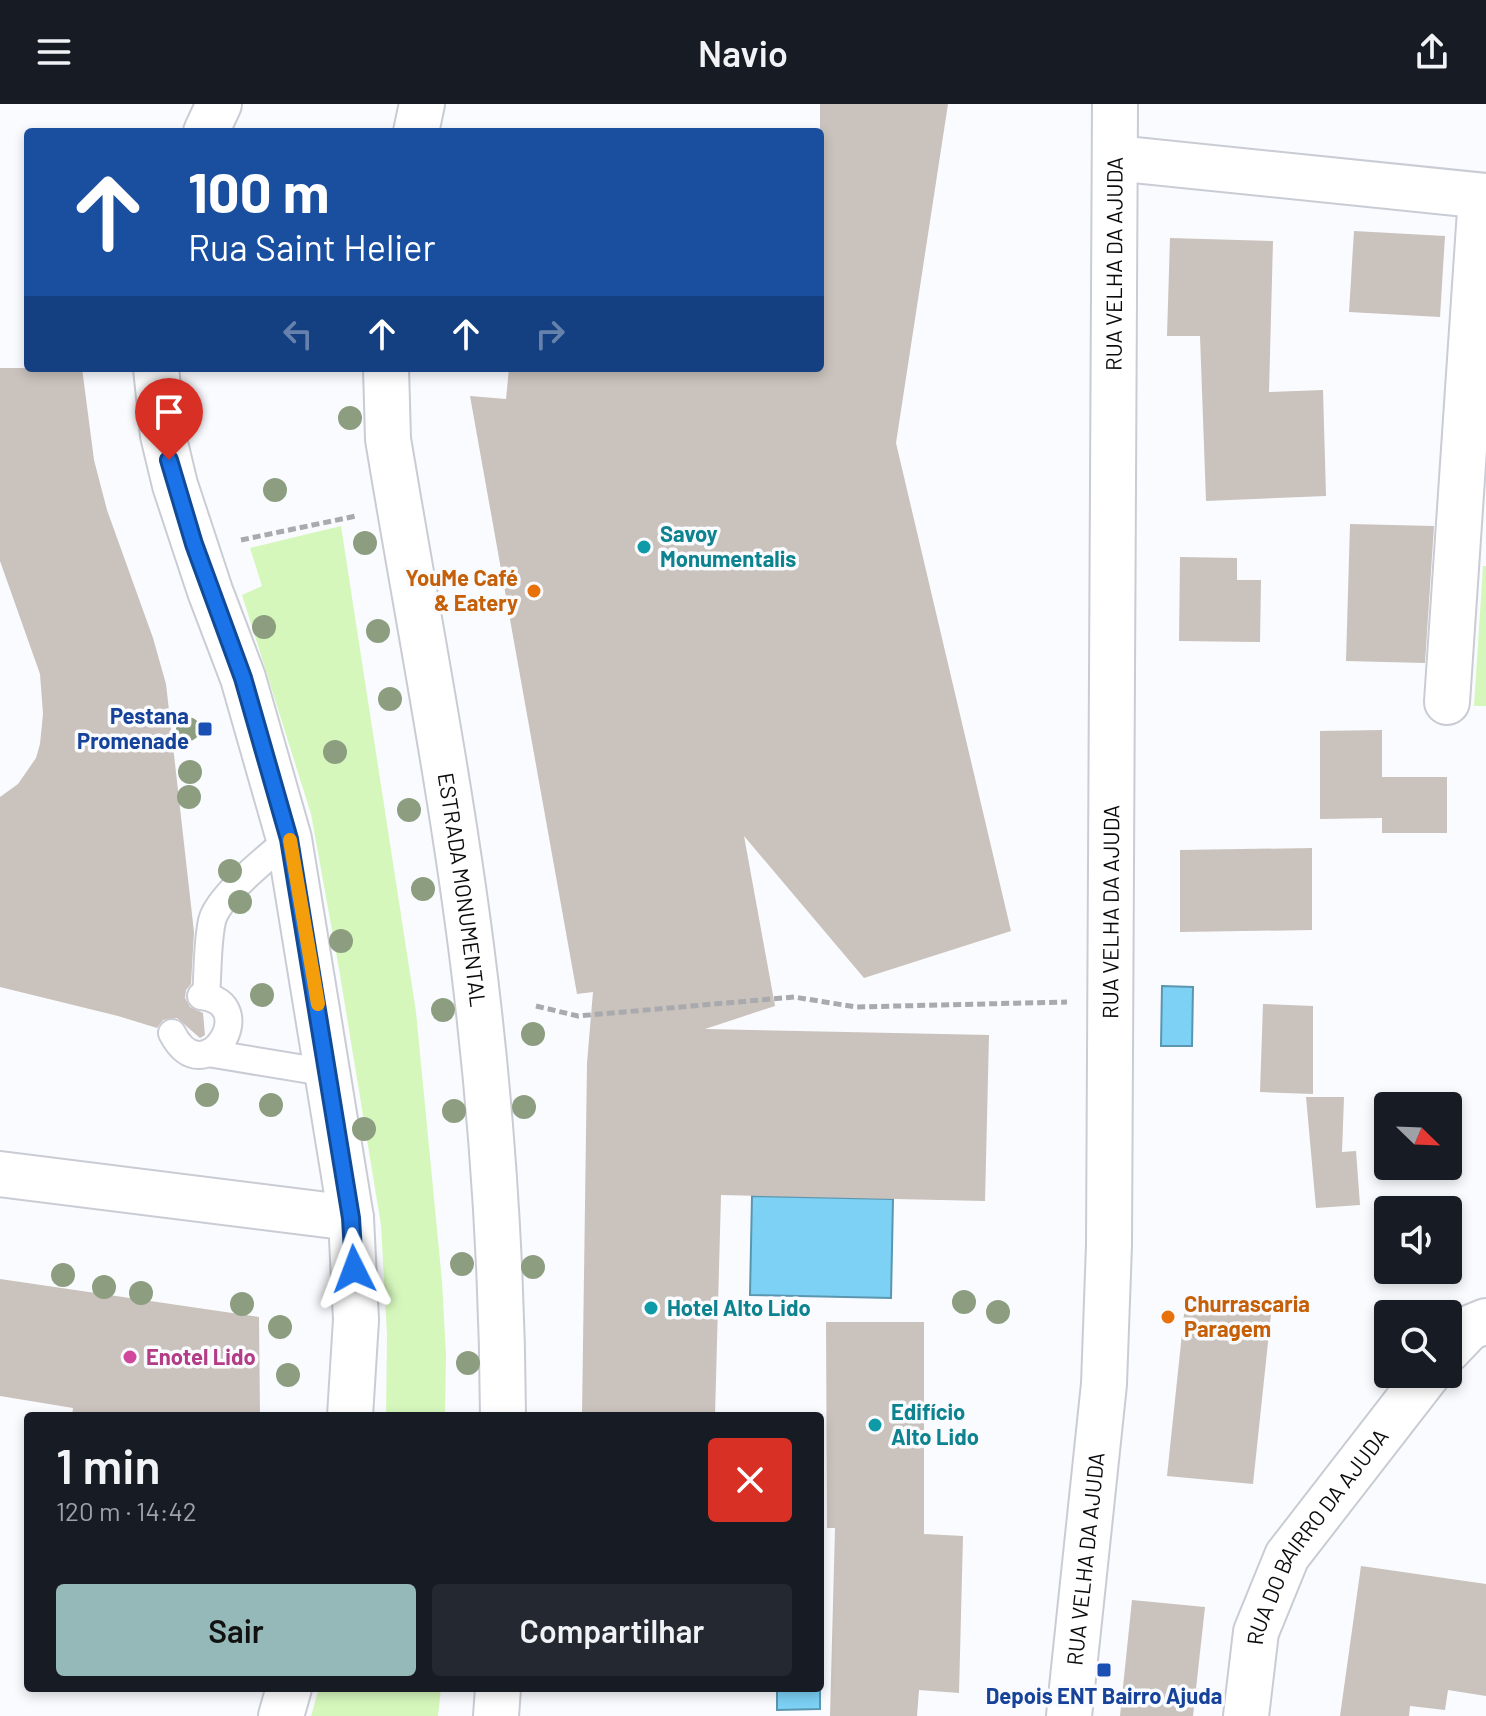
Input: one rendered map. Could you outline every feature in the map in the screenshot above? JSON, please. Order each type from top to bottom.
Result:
[{"type":"street","points":[[208,128],[219,104]]},
{"type":"street","points":[[417,128],[422,104]]},
{"type":"street","name":"RUA VELHA DA AJUDA","points":[[1069,1716],[1104,1384],[1109,1245],[1115,104]]},
{"type":"street","points":[[1115,158],[1484,196],[1447,702]]},
{"type":"street","points":[[156,372],[163,435],[175,485],[243,678],[289,839],[351,1218],[356,1320],[350,1412]]},
{"type":"street","name":"ESTRADA MONUMENTAL","points":[[386,372],[388,439],[459,866],[484,1062],[495,1200],[503,1412]]},
{"type":"street","points":[[0,1174],[351,1218]]},
{"type":"street","points":[[1462,1335],[1469,1328],[1486,1321]]},
{"type":"street","name":"RUA DO BAIRRO DA AJUDA","points":[[1246,1716],[1256,1632],[1287,1556],[1417,1388]]},
{"type":"street","points":[[281,1716],[288,1692]]},
{"type":"street","points":[[496,1716],[498,1692]]},
{"type":"lane","points":[[208,1053],[218,1048],[229,1029],[223,1008],[216,1000],[203,996],[212,918],[239,885],[289,839]]},
{"type":"lane","points":[[172,1033],[178,1044],[188,1052],[329,1073]]},
{"type":"path","points":[[243,553],[240,541],[360,515]]},
{"type":"path","points":[[536,1006],[578,1016],[794,997],[856,1007],[1052,1002],[1067,1001],[1068,988]]},
{"type":"green space","points":[[341,526],[416,1012],[442,1281],[445,1412],[386,1412],[387,1335],[381,1225],[311,814],[242,595],[262,586],[250,548]]},
{"type":"green space","points":[[1483,566],[1486,566],[1486,706],[1474,706]]},
{"type":"green space","points":[[318,1692],[441,1692],[438,1716],[311,1716]]},
{"type":"water","points":[[1162,986],[1193,987],[1192,1046],[1161,1046]]},
{"type":"water","points":[[752,1196],[893,1199],[891,1298],[750,1295]]},
{"type":"water","points":[[777,1692],[820,1692],[820,1709],[777,1710]]},
{"type":"building","name":"Savoy Monumentalis","points":[[820,104],[948,104],[896,443],[1011,931],[864,978],[744,836],[775,1006],[705,1029],[989,1035],[985,1201],[721,1195],[715,1412],[582,1412],[587,1063],[593,992],[577,994],[470,396],[506,399],[509,372],[824,372],[824,128],[820,128]]},
{"type":"building","points":[[1354,231],[1445,236],[1440,317],[1349,312]]},
{"type":"building","points":[[1170,238],[1273,241],[1269,392],[1323,390],[1326,496],[1206,501],[1200,336],[1167,336]]},
{"type":"building","points":[[0,368],[24,368],[24,372],[83,372],[94,460],[107,510],[153,638],[166,684],[194,932],[191,984],[185,998],[190,1007],[203,1013],[205,1035],[200,1038],[177,1018],[163,1020],[157,1028],[0,987],[0,797],[18,784],[36,758],[43,714],[40,674],[0,561]]},
{"type":"building","points":[[1350,524],[1434,526],[1425,663],[1346,661]]},
{"type":"building","points":[[1180,557],[1237,558],[1237,580],[1261,580],[1260,642],[1179,641]]},
{"type":"building","points":[[1382,730],[1382,777],[1447,777],[1447,833],[1382,833],[1382,818],[1320,819],[1320,731]]},
{"type":"building","points":[[1312,848],[1312,930],[1180,932],[1180,850]]},
{"type":"building","points":[[1263,1004],[1313,1006],[1313,1094],[1260,1092]]},
{"type":"building","points":[[1306,1097],[1344,1097],[1342,1152],[1356,1151],[1360,1205],[1316,1208]]},
{"type":"building","name":"Enotel Lido","points":[[0,1279],[259,1317],[260,1412],[72,1412],[73,1408],[0,1396]]},
{"type":"building","points":[[1185,1305],[1271,1314],[1253,1484],[1167,1476]]},
{"type":"building","points":[[826,1322],[924,1322],[924,1534],[963,1536],[959,1693],[919,1690],[917,1716],[830,1716],[835,1528],[827,1528]]},
{"type":"building","points":[[1361,1566],[1486,1584],[1486,1696],[1448,1690],[1445,1710],[1410,1706],[1409,1716],[1340,1716]]},
{"type":"building","points":[[1132,1600],[1205,1607],[1193,1716],[1120,1716]]},
{"type":"slow traffic","points":[[290,840],[318,1004]]},
{"type":"place","name":"Savoy Monumentalis","points":[[644,547]]},
{"type":"place","name":"YouMe Café & Eatery","points":[[534,591]]},
{"type":"place","name":"Pestana Promenade","points":[[205,729]]},
{"type":"place","name":"Hotel Alto Lido","points":[[651,1308]]},
{"type":"place","name":"Churrascaria Paragem","points":[[1168,1317]]},
{"type":"place","name":"Enotel Lido","points":[[130,1357]]},
{"type":"place","name":"Edifício Alto Lido","points":[[875,1425]]},
{"type":"place","name":"Depois ENT Bairro Ajuda","points":[[1104,1670]]},
{"type":"route","points":[[169,460],[194,544],[243,678],[289,839],[351,1218],[354,1269]]}]
